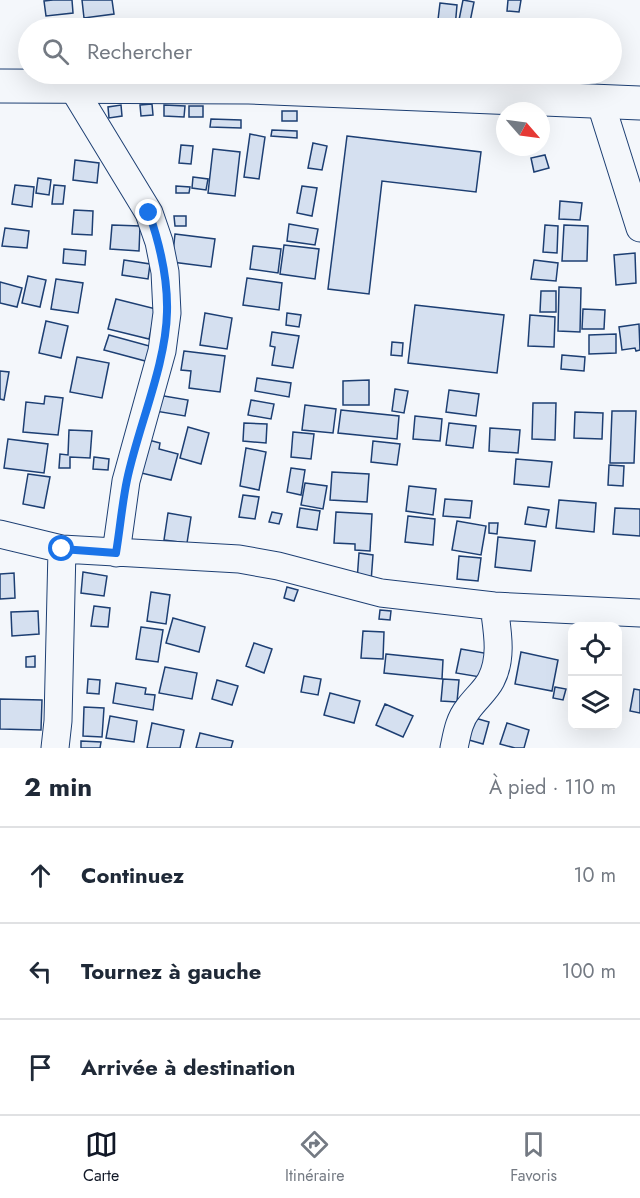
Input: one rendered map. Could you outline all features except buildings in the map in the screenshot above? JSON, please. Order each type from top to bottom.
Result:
[{"type":"main road","points":[[0,86],[249,87],[640,103]]},
{"type":"street","points":[[74,88],[149,213],[159,242],[165,272],[167,313],[162,351],[126,481],[116,553]]},
{"type":"street","points":[[600,101],[640,228]]},
{"type":"street","points":[[0,534],[62,549],[240,559],[278,566],[381,593],[494,606],[640,613]]},
{"type":"street","points":[[55,748],[58,721],[62,549]]},
{"type":"street","points":[[454,748],[460,721],[491,681],[497,663],[498,644],[494,606]]},
{"type":"route","points":[[62,549],[116,553],[126,481],[162,351],[167,313],[165,272],[159,242],[149,213]]}]
